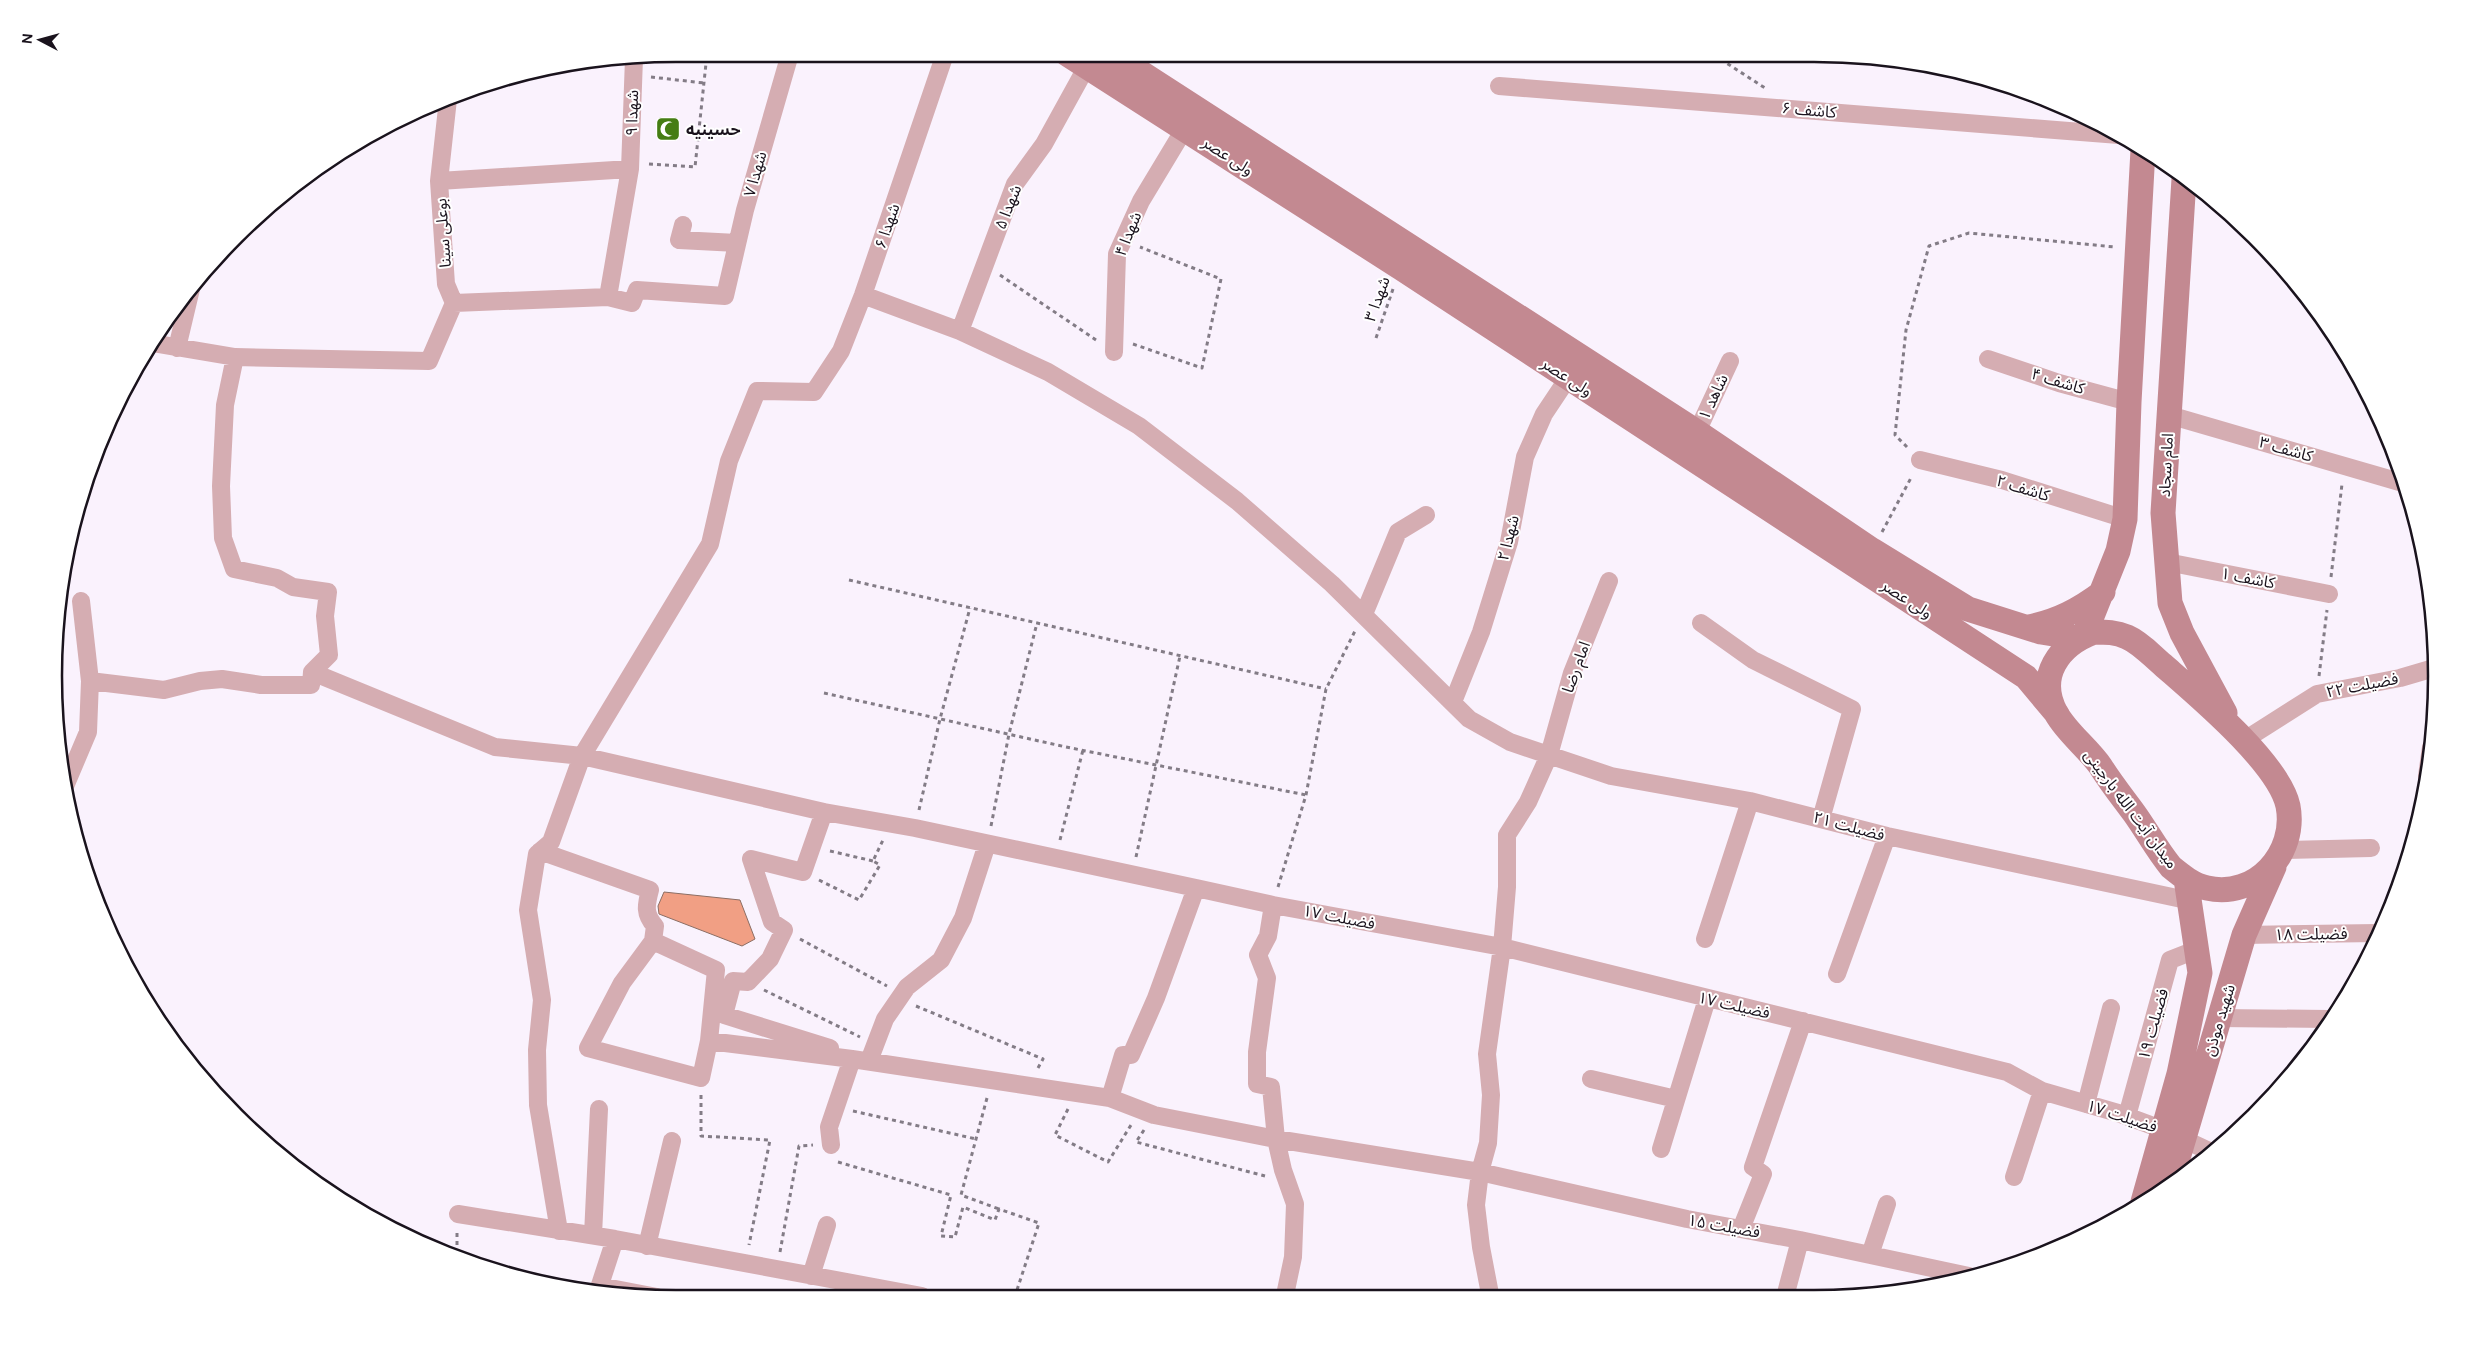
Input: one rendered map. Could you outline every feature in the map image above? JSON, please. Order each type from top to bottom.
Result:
[{"type":"main road","name":"ولی عصر","points":[[1080,62],[1401,268],[1574,368],[1697,432],[1872,550],[1968,609],[2028,627],[2081,637]]},
{"type":"main road","name":"ولی عصر","points":[[1124,62],[2026,677],[2057,714]]},
{"type":"main road","points":[[2081,637],[2103,592],[2118,551],[2125,519],[2129,402],[2143,158]]},
{"type":"main road","name":"امام سجاد","points":[[2184,187],[2164,512],[2170,603],[2179,625],[2240,738]]},
{"type":"main road","points":[[2140,219],[2182,222]]},
{"type":"main road","points":[[2028,627],[2054,622],[2081,608],[2103,592]]},
{"type":"main road","points":[[2081,637],[2094,632],[2111,632],[2128,637],[2188,687],[2264,764],[2278,784],[2288,805],[2289,828],[2281,854]]},
{"type":"main road","name":"میدان آیت الله بارجینی","points":[[2081,637],[2064,649],[2054,664],[2050,680],[2050,698],[2057,714],[2098,763],[2188,890],[2207,888],[2230,890],[2252,883],[2270,869],[2281,854]]},
{"type":"main road","name":"شهید موذن","points":[[2149,1190],[2174,1135],[2219,1018],[2244,935],[2281,854]]},
{"type":"main road","name":"شهید موذن","points":[[2171,1175],[2179,1074],[2200,973],[2188,890]]},
{"type":"street","name":"شهدا ۷","points":[[608,297],[632,303],[637,290],[724,296],[788,62]]},
{"type":"street","name":"شهدا ۶","points":[[582,756],[710,544],[729,461],[757,391],[814,392],[841,351],[863,296],[942,62]]},
{"type":"street","name":"شهدا ۵","points":[[960,331],[1015,184],[1044,144],[1076,62]]},
{"type":"street","name":"شهدا ۹","points":[[608,297],[635,166],[634,64]]},
{"type":"street","name":"کاشف ۶","points":[[1499,86],[2099,133]]},
{"type":"street","name":"بوعلی سینا","points":[[447,107],[439,181],[446,284],[454,303]]},
{"type":"street","name":"شهدا ۴","points":[[1114,345],[1117,254],[1141,201],[1185,128]]},
{"type":"street","points":[[439,181],[635,166]]},
{"type":"street","points":[[684,224],[680,240],[737,243]]},
{"type":"street","name":"فضیلت ۲۱","points":[[863,296],[960,331],[1048,372],[1139,426],[1237,501],[1364,614],[1469,719],[1510,742],[1611,776],[1750,800],[1887,836],[2188,890]]},
{"type":"street","points":[[160,345],[235,357],[429,360],[454,303],[608,297]]},
{"type":"street","points":[[177,348],[186,307]]},
{"type":"street","points":[[90,681],[164,690],[200,681],[222,679],[261,685],[311,685],[312,672],[330,656],[325,616],[328,592],[293,587],[277,578],[234,569],[223,538],[221,486],[225,405],[235,357]]},
{"type":"street","name":"کاشف ۴","points":[[1988,358],[2059,383],[2129,402]]},
{"type":"street","name":"شاهد ۱","points":[[1697,432],[1730,361]]},
{"type":"street","name":"شهدا ۲","points":[[1453,702],[1481,632],[1509,542],[1525,457],[1544,414],[1574,368]]},
{"type":"street","name":"کاشف ۳","points":[[2169,415],[2396,481]]},
{"type":"street","name":"کاشف ۲","points":[[1920,460],[2002,480],[2125,519]]},
{"type":"street","points":[[1364,614],[1398,532],[1426,514]]},
{"type":"street","name":"کاشف ۱","points":[[2166,562],[2329,594]]},
{"type":"street","name":"امام رضا","points":[[1489,1290],[1481,1248],[1476,1204],[1480,1172],[1488,1143],[1490,1094],[1487,1054],[1502,947],[1507,886],[1508,835],[1528,802],[1548,755],[1572,673],[1609,581]]},
{"type":"street","points":[[71,773],[88,732],[90,681],[81,601]]},
{"type":"street","points":[[1701,623],[1753,660],[1852,709],[1820,819]]},
{"type":"street","name":"فضیلت ۲۲","points":[[2240,738],[2317,694],[2400,678],[2428,670]]},
{"type":"street","name":"فضیلت ۱۷","points":[[312,672],[495,747],[582,756],[824,812],[916,828],[1273,905],[1502,947],[2007,1072],[2042,1091],[2127,1116],[2204,1149]]},
{"type":"street","points":[[559,1231],[538,1104],[537,1050],[542,1000],[528,910],[537,854],[551,842],[582,756]]},
{"type":"street","points":[[1705,939],[1750,800]]},
{"type":"street","points":[[824,812],[803,872],[751,858],[772,922],[784,930],[770,959],[748,982],[733,981],[724,1015],[869,1057]]},
{"type":"street","points":[[1837,974],[1887,836]]},
{"type":"street","points":[[832,1145],[829,1127],[835,1107],[869,1057],[885,1019],[900,996],[907,987],[942,960],[963,918],[987,844]]},
{"type":"street","points":[[2281,854],[2371,848]]},
{"type":"street","points":[[540,851],[650,890],[646,909],[649,920],[655,926],[653,941],[622,983],[588,1048],[701,1078],[709,1041],[716,970],[653,941]]},
{"type":"street","points":[[1110,1098],[1123,1055],[1131,1055],[1156,998],[1196,888]]},
{"type":"street","points":[[1273,905],[1268,936],[1258,955],[1267,978],[1257,1052],[1257,1076],[1258,1084],[1271,1087],[1276,1139],[1283,1170],[1295,1204],[1293,1257],[1287,1290]]},
{"type":"street","name":"فضیلت ۱۸","points":[[2244,935],[2371,933]]},
{"type":"street","name":"فضیلت ۱۹","points":[[2127,1116],[2170,960],[2198,949]]},
{"type":"street","points":[[1661,1149],[1707,999]]},
{"type":"street","points":[[2086,1104],[2111,1008]]},
{"type":"street","points":[[2219,1018],[2323,1019]]},
{"type":"street","points":[[1741,1229],[1763,1174],[1753,1167],[1803,1021]]},
{"type":"street","points":[[709,1041],[869,1057]]},
{"type":"street","name":"فضیلت ۱۵","points":[[869,1057],[992,1080],[1110,1098],[1147,1112],[1276,1139],[1480,1172],[1687,1219],[1800,1240],[1955,1273]]},
{"type":"street","points":[[1591,1079],[1676,1099]]},
{"type":"street","points":[[2014,1177],[2042,1091]]},
{"type":"street","points":[[593,1235],[599,1109]]},
{"type":"street","points":[[647,1246],[672,1141]]},
{"type":"street","points":[[1870,1255],[1887,1204]]},
{"type":"street","points":[[458,1214],[593,1235],[882,1290]]},
{"type":"street","points":[[811,1276],[827,1225]]},
{"type":"street","points":[[600,1284],[615,1239]]},
{"type":"street","points":[[1787,1290],[1800,1240]]},
{"type":"path","points":[[635,166],[694,167],[706,62]]},
{"type":"path","points":[[1725,62],[1797,109]]},
{"type":"path","points":[[648,77],[704,83]]},
{"type":"path","points":[[1872,550],[1920,460],[1895,435],[1906,330],[1929,246],[1969,233],[2139,249]]},
{"type":"path","points":[[985,265],[1114,345],[1202,368],[1221,279],[1123,241]]},
{"type":"path","name":"شهدا ۳","points":[[1376,338],[1401,268]]},
{"type":"path","points":[[849,580],[1326,689]]},
{"type":"path","points":[[916,828],[940,719],[970,608]]},
{"type":"path","points":[[1273,905],[1306,795],[1326,689],[1364,614]]},
{"type":"path","points":[[987,844],[1009,734],[1037,623]]},
{"type":"path","points":[[1132,874],[1158,765],[1180,656]]},
{"type":"path","points":[[824,693],[1083,750],[1306,795]]},
{"type":"path","points":[[1056,858],[1083,750]]},
{"type":"path","points":[[873,861],[891,824]]},
{"type":"path","points":[[803,872],[859,900],[880,865],[873,861],[812,847]]},
{"type":"path","points":[[784,930],[900,996],[1043,1058],[1030,1086]]},
{"type":"path","points":[[748,982],[869,1057]]},
{"type":"path","points":[[701,1078],[701,1136],[770,1140],[748,1248],[756,1250]]},
{"type":"path","points":[[992,1080],[962,1195],[1039,1223],[1017,1290]]},
{"type":"path","points":[[1076,1093],[1055,1135],[1108,1162],[1147,1112]]},
{"type":"path","points":[[835,1107],[976,1139]]},
{"type":"path","points":[[1147,1112],[1136,1142],[1267,1176]]},
{"type":"path","points":[[771,1253],[779,1255],[799,1146],[832,1145],[836,1162],[952,1195],[941,1236],[955,1237],[964,1207],[995,1220],[999,1209]]},
{"type":"building","points":[[664,892],[740,900],[755,939],[742,946],[659,914],[658,906]]},
{"type":"place","name":"حسینیه","points":[[668,129]]}]
